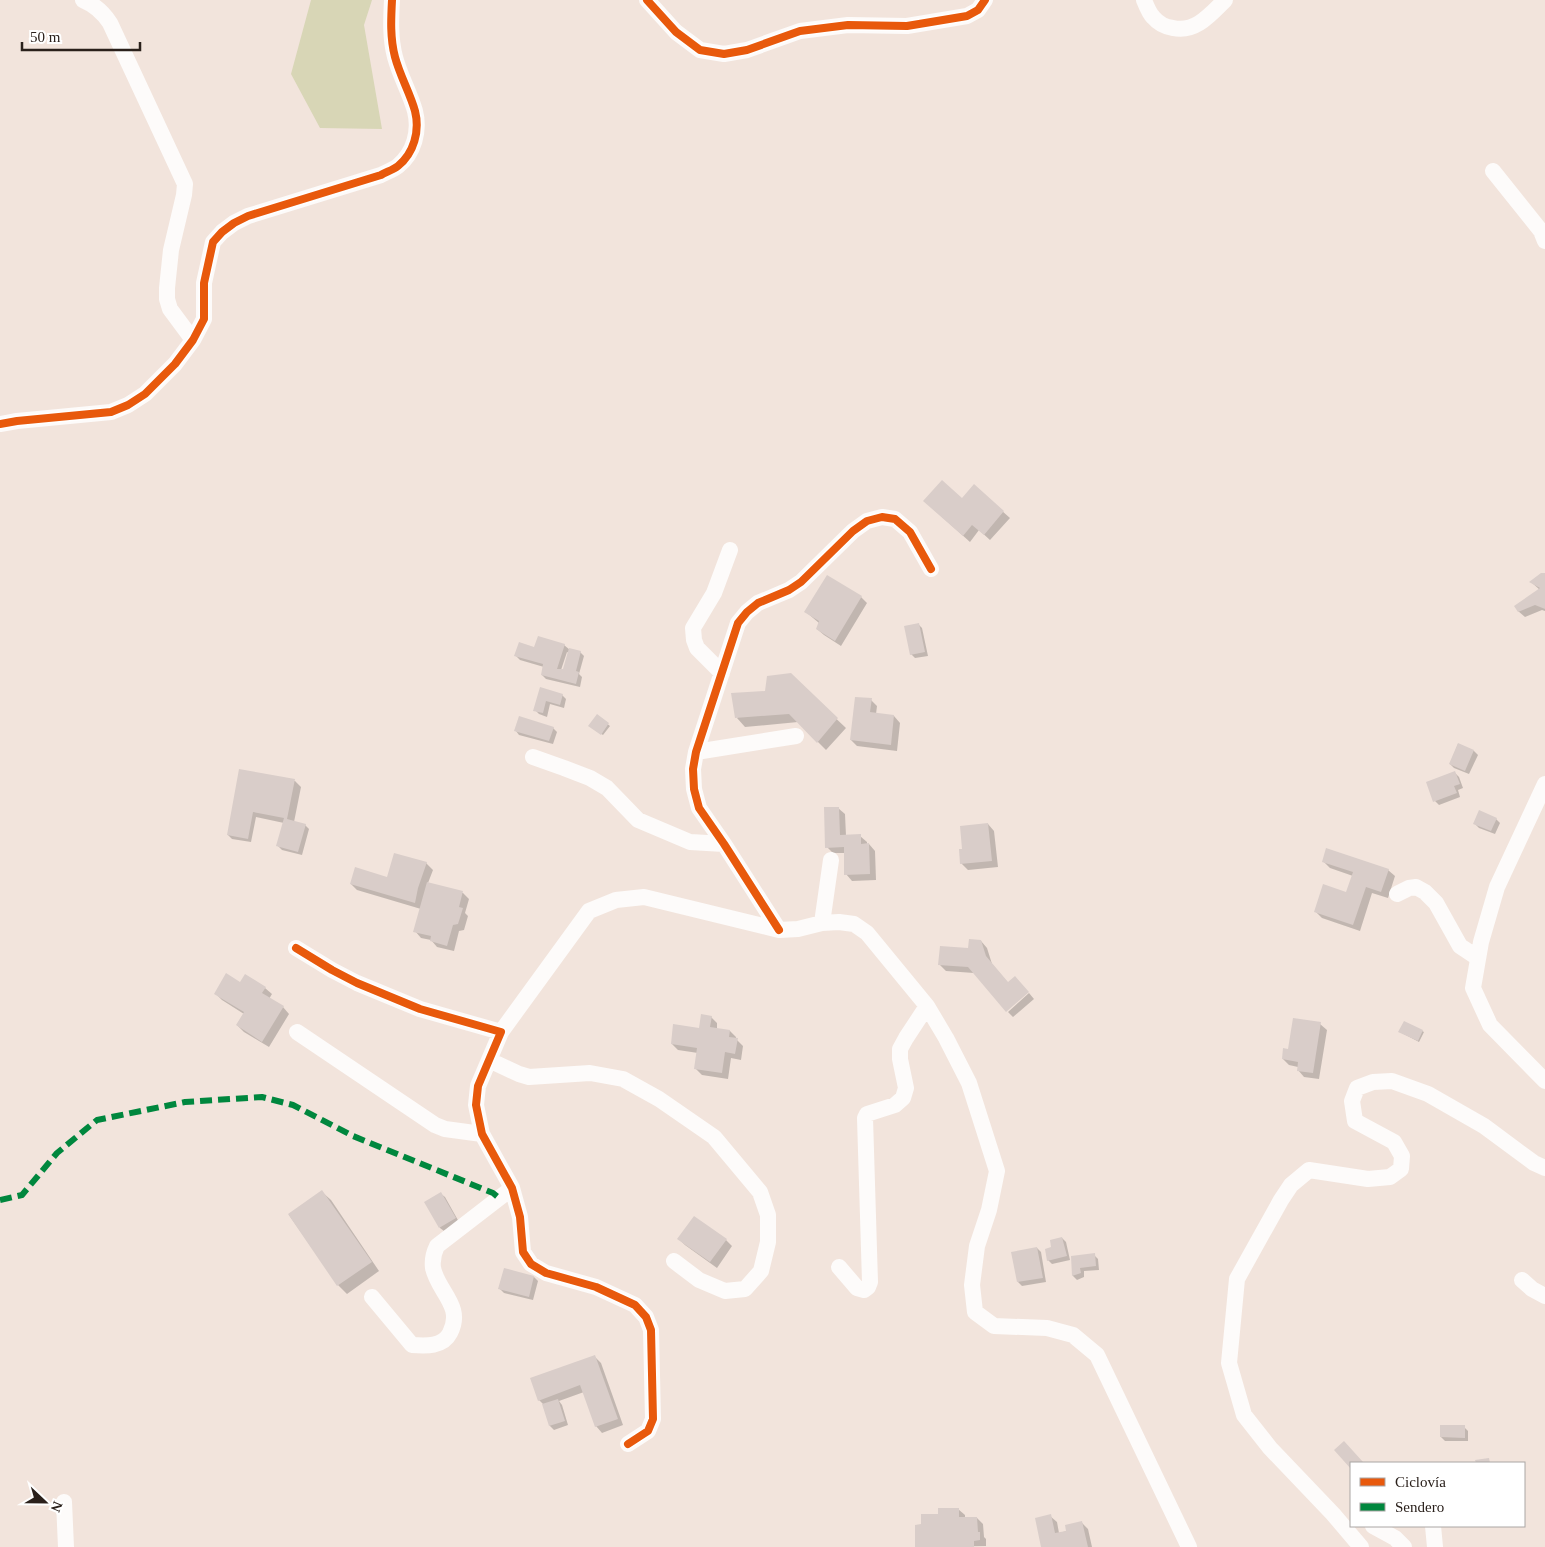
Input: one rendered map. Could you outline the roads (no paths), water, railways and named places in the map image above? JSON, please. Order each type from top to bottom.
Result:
[{"type":"street","points":[[83,0],[91,3],[103,12],[110,23],[185,184],[171,250],[167,299],[170,310],[193,340]]},
{"type":"street","points":[[0,424],[111,412],[146,394],[175,364],[193,340],[204,319],[204,283],[209,256],[213,242],[222,232],[248,216],[381,175],[397,167],[407,157],[416,135],[415,112],[395,57],[391,34],[392,0]]},
{"type":"street","points":[[648,0],[676,32],[700,50],[724,54],[747,50],[800,31],[848,25],[907,26],[968,16],[978,10],[985,0]]},
{"type":"street","points":[[1144,0],[1152,17],[1165,27],[1180,30],[1192,28],[1206,19],[1225,0]]},
{"type":"street","points":[[1494,171],[1541,231],[1545,241]]},
{"type":"street","points":[[778,930],[699,808],[694,789],[693,769],[696,752],[738,623],[758,603],[789,590],[801,582],[853,531],[867,521],[882,517],[895,519],[910,532],[931,569]]},
{"type":"street","points":[[722,673],[697,648],[693,628],[714,593],[730,550]]},
{"type":"street","points":[[696,752],[796,736]]},
{"type":"street","points":[[533,757],[590,778],[607,788],[638,820],[690,842],[724,844]]},
{"type":"street","points":[[1545,784],[1497,887],[1481,942],[1473,988],[1490,1025],[1545,1081]]},
{"type":"street","points":[[822,923],[831,860]]},
{"type":"street","points":[[1398,894],[1409,888],[1416,887],[1425,892],[1436,903],[1460,946],[1478,958]]},
{"type":"street","points":[[628,1444],[648,1431],[653,1419],[651,1330],[646,1317],[634,1305],[596,1287],[546,1273],[531,1264],[523,1252],[520,1216],[512,1188],[482,1134],[476,1105],[478,1086],[501,1032],[589,911],[616,900],[644,897],[778,930],[798,929],[822,923],[839,922],[854,924],[867,933],[927,1006],[969,1083],[997,1172],[989,1210],[977,1246],[972,1285],[975,1312],[994,1326],[1047,1328],[1073,1335],[1097,1355],[1189,1547]]},
{"type":"street","points":[[296,948],[357,983],[420,1009],[501,1032]]},
{"type":"street","points":[[839,1267],[857,1288],[864,1290],[868,1287],[870,1282],[865,1118],[867,1114],[895,1105],[903,1098],[906,1088],[900,1059],[900,1049],[927,1006]]},
{"type":"street","points":[[297,1032],[435,1125],[445,1129],[482,1134]]},
{"type":"street","points":[[489,1060],[529,1077],[590,1073],[624,1079],[659,1099],[714,1137],[760,1192],[768,1215],[768,1242],[761,1271],[745,1289],[725,1291],[699,1280],[674,1261]]},
{"type":"street","points":[[1361,1547],[1333,1514],[1270,1448],[1244,1415],[1229,1363],[1237,1279],[1281,1200],[1291,1185],[1309,1170],[1368,1179],[1390,1177],[1401,1169],[1402,1156],[1394,1142],[1355,1121],[1352,1101],[1357,1088],[1373,1082],[1392,1081],[1428,1094],[1484,1126],[1534,1163],[1545,1168]]},
{"type":"street","points":[[372,1298],[412,1345],[430,1347],[447,1338],[454,1325],[453,1309],[433,1270],[432,1256],[437,1246],[512,1188]]},
{"type":"street","points":[[1522,1280],[1532,1289],[1545,1296]]},
{"type":"street","points":[[64,1502],[66,1547]]},
{"type":"street","points":[[1333,1514],[1350,1519]]},
{"type":"street","points":[[1375,1527],[1395,1538],[1404,1547]]},
{"type":"street","points":[[1433,1527],[1435,1547]]}]
